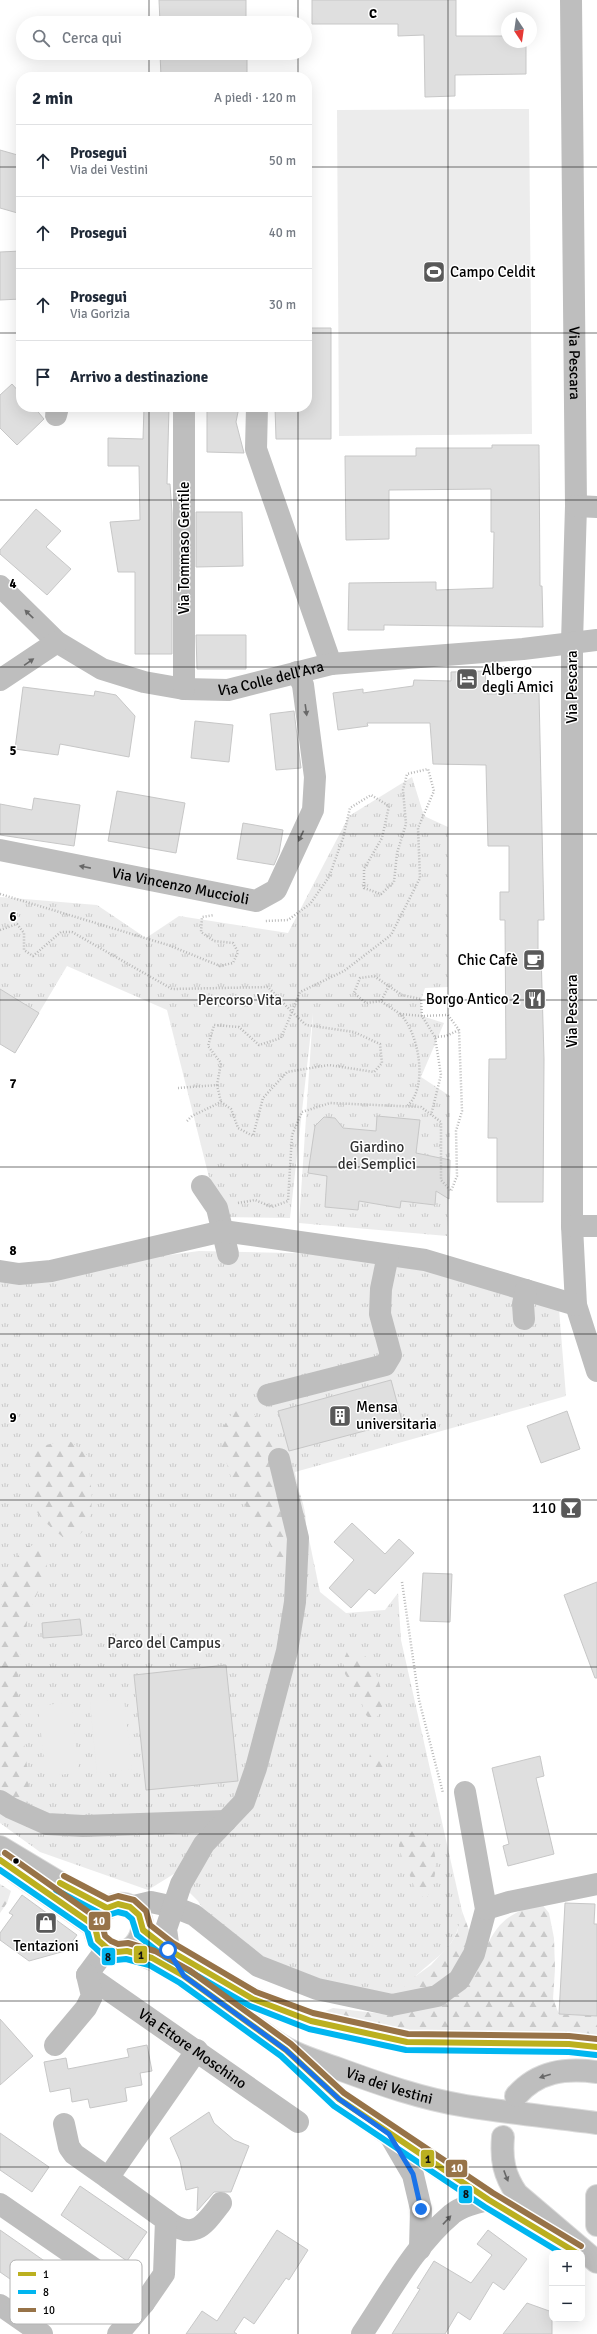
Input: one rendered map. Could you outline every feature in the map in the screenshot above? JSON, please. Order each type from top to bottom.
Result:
[{"type":"street","name":"Via Pescara","points":[[571,0],[576,506],[572,642],[572,1226],[576,1305],[597,1371]]},
{"type":"street","name":"Via Tommaso Gentile","points":[[184,412],[184,689]]},
{"type":"street","points":[[257,412],[256,449],[330,664]]},
{"type":"street","points":[[576,506],[597,506]]},
{"type":"street","name":"Via Colle dell'Ara","points":[[0,586],[57,642],[102,669],[144,682],[184,689],[228,690],[330,664],[523,649],[597,640]]},
{"type":"street","points":[[0,680],[57,642]]},
{"type":"street","name":"Via Vincenzo Muccioli","points":[[0,850],[256,900],[276,890],[313,810],[315,776],[303,685],[297,672]]},
{"type":"street","points":[[202,1186],[217,1208],[228,1254]]},
{"type":"street","points":[[572,1226],[597,1226]]},
{"type":"street","points":[[0,1271],[19,1274],[51,1271],[223,1231],[425,1260],[576,1305]]},
{"type":"street","points":[[268,1395],[385,1365],[391,1355],[380,1314],[381,1289],[388,1255]]},
{"type":"street","points":[[524,1320],[523,1304],[526,1290]]},
{"type":"street","points":[[279,1459],[298,1538],[295,1602],[287,1651],[256,1768],[244,1802],[204,1844],[181,1884],[170,1906],[166,1929],[168,1950],[253,1999],[310,2021],[407,2042],[569,2044],[597,2047]]},
{"type":"street","points":[[117,1949],[98,1940],[95,1927],[98,1916],[107,1908],[118,1904],[130,1907],[151,1902],[170,1906],[194,1915],[258,1966],[318,1989],[392,2005],[437,1996],[459,1980],[474,1954],[486,1909],[465,1792]]},
{"type":"street","points":[[0,1801],[11,1808],[47,1824],[83,1826],[226,1821]]},
{"type":"street","points":[[0,1847],[60,1883],[107,1908]]},
{"type":"street","points":[[0,1860],[95,1927]]},
{"type":"street","points":[[486,1909],[509,1902],[597,1884]]},
{"type":"street","points":[[55,2045],[86,2008],[92,1996],[87,1975],[117,1949],[138,1942],[143,1928],[149,1918],[170,1906]]},
{"type":"street","name":"Via dei Vestini","points":[[130,1907],[139,1915],[143,1928],[168,1950],[184,1976]]},
{"type":"street","name":"Via dei Vestini","points":[[117,1949],[152,1958],[184,1976],[286,2050],[385,2086],[464,2106],[597,2123]]},
{"type":"street","name":"Via Ettore Moschino","points":[[87,1975],[197,2050],[298,2122]]},
{"type":"street","points":[[566,2071],[569,2044]]},
{"type":"street","points":[[108,2178],[197,2050]]},
{"type":"street","points":[[286,2050],[339,2099],[389,2134],[489,2200],[572,2250]]},
{"type":"street","points":[[516,2096],[527,2084],[542,2076],[566,2071],[597,2072]]},
{"type":"street","points":[[64,2124],[69,2147],[74,2154],[178,2229],[196,2229],[204,2226],[221,2203]]},
{"type":"street","points":[[389,2134],[413,2174],[421,2209],[420,2248]]},
{"type":"street","points":[[503,2137],[503,2166],[508,2181],[517,2194],[597,2264]]},
{"type":"street","points":[[597,2196],[597,2225]]},
{"type":"street","points":[[362,2334],[420,2248],[452,2214],[471,2204],[489,2200]]},
{"type":"street","points":[[0,2204],[81,2260]]},
{"type":"street","points":[[142,2305],[164,2274],[166,2220]]},
{"type":"street","points":[[585,2258],[597,2264]]},
{"type":"street","points":[[0,2305],[10,2312]]},
{"type":"street","points":[[28,2324],[42,2334]]},
{"type":"street","points":[[118,2334],[126,2324]]},
{"type":"path","points":[[0,930],[17,924],[24,933],[24,950],[33,956],[61,932],[72,932],[172,989],[268,987],[292,1012],[306,1025],[354,1032],[380,1044],[382,1063],[374,1072],[329,1065],[287,1072],[263,1098],[253,1136],[238,1128],[231,1109],[221,1102],[217,1085],[221,1063],[208,1046],[214,1025],[239,1027],[259,1045],[281,1038],[292,1012],[300,992],[344,971],[391,935],[420,878],[418,828],[434,791],[428,769],[407,774],[403,790],[406,824],[397,854],[394,882],[381,894],[364,888],[364,869],[382,838],[389,806],[371,795],[350,808],[343,838],[329,877],[310,904],[288,920],[264,921]]},
{"type":"path","points":[[0,894],[168,945],[220,966],[233,963],[238,952],[233,943],[214,941],[201,932],[202,918],[219,914]]},
{"type":"path","points":[[407,1106],[414,1100],[421,1077],[415,1041],[400,1014],[381,1001],[366,1003],[354,994],[360,978],[374,976],[402,995],[421,1000],[422,1016],[435,1037],[441,1075],[431,1114]]},
{"type":"path","points":[[381,1001],[389,986]]},
{"type":"path","points":[[217,1208],[255,1200],[272,1207],[288,1201],[292,1135],[302,1112],[330,1103],[421,1107],[431,1114],[441,1122],[441,1180],[451,1191],[457,1176],[456,1131],[462,1111],[459,1030],[448,1015],[422,1016],[400,1014]]},
{"type":"path","points":[[435,1037],[446,1036],[459,1030]]},
{"type":"path","points":[[178,1088],[217,1085]]},
{"type":"path","points":[[187,1121],[192,1116],[221,1102]]},
{"type":"path","points":[[402,1582],[419,1700],[444,1799]]},
{"type":"green space","name":"Campo Celdit","points":[[529,109],[532,434],[339,436],[337,110]]},
{"type":"green space","points":[[412,777],[424,816],[448,827],[448,987],[425,988],[421,1000],[422,1016],[444,1023],[421,1077],[450,1096],[450,1160],[447,1236],[299,1223],[313,1013],[290,1218],[219,1217],[167,1010],[67,966],[39,1013],[0,989],[0,897],[97,905],[146,938],[179,916],[288,933],[349,816]]},
{"type":"green space","name":"Parco del Campus","points":[[199,1251],[388,1255],[559,1309],[566,1396],[295,1472],[320,1592],[346,1613],[385,1610],[398,1593],[401,1640],[462,1911],[457,1932],[448,1947],[410,1982],[397,2000],[282,1971],[208,1918],[198,1901],[184,1887],[206,1854],[148,1890],[40,1852],[0,1823],[0,1269],[51,1271]]},
{"type":"green space","points":[[235,1409],[250,1409],[259,1420],[287,1464],[301,1497],[305,1512],[306,1526],[302,1545],[290,1576],[277,1561],[265,1533],[245,1505],[232,1480],[222,1449],[221,1430]]},
{"type":"green space","points":[[61,1441],[71,1442],[88,1456],[92,1494],[91,1513],[84,1530],[68,1541],[47,1524],[37,1512],[33,1505],[29,1487],[32,1459],[43,1446]]},
{"type":"green space","points":[[38,1545],[47,1549],[47,1564],[45,1576],[31,1609],[27,1625],[19,1667],[18,1684],[29,1786],[29,1803],[13,1801],[0,1793],[1,1589],[7,1570],[14,1560],[27,1546]]},
{"type":"green space","points":[[355,1649],[365,1656],[370,1662],[381,1690],[381,1709],[378,1716],[371,1720],[364,1713],[361,1698],[345,1674],[343,1661],[347,1652]]},
{"type":"green space","points":[[124,1699],[132,1769],[97,1773],[90,1703]]},
{"type":"green space","points":[[71,1702],[79,1772],[46,1777],[38,1706]]},
{"type":"green space","points":[[378,1749],[385,1750],[388,1754],[388,1762],[377,1772],[372,1769],[369,1760],[370,1754]]},
{"type":"green space","points":[[410,1827],[420,1830],[428,1837],[433,1846],[436,1868],[431,1890],[426,1899],[417,1893],[399,1849],[399,1835],[403,1830]]},
{"type":"green space","points":[[0,1884],[11,1891],[7,1903],[0,1913]]},
{"type":"green space","points":[[541,1903],[549,1913],[554,1938],[555,1969],[553,1999],[559,2014],[597,2016],[597,2043],[427,2039],[322,2020],[323,2012],[333,2008],[392,2015],[406,1983],[431,1965],[451,1943],[457,1933],[462,1911],[469,1930],[486,1948],[496,1930],[508,1918],[522,1910]]},
{"type":"building","points":[[159,0],[246,0],[246,16],[160,16]]},
{"type":"building","points":[[312,0],[456,0],[456,36],[501,36],[501,48],[526,48],[526,74],[455,75],[455,96],[425,97],[424,35],[398,36],[398,24],[312,24]]},
{"type":"building","points":[[160,60],[247,60],[247,72],[161,72]]},
{"type":"building","points":[[0,150],[16,155],[16,213],[0,208]]},
{"type":"building","points":[[16,251],[16,299],[0,300],[0,252]]},
{"type":"building","points":[[312,328],[331,328],[331,439],[276,439],[275,412],[312,412]]},
{"type":"building","points":[[12,384],[16,388],[16,412],[38,412],[44,419],[17,445],[0,428],[0,395]]},
{"type":"building","points":[[144,412],[169,412],[167,484],[170,484],[172,513],[172,654],[135,654],[135,572],[118,572],[110,522],[140,520],[139,466],[108,466],[108,438],[143,439]]},
{"type":"building","points":[[207,412],[238,412],[236,422],[244,453],[207,452]]},
{"type":"building","points":[[492,445],[539,445],[540,586],[542,586],[543,627],[384,625],[384,630],[348,630],[349,583],[436,582],[436,590],[493,588],[494,532],[491,532],[491,489],[389,490],[389,539],[346,540],[345,456],[416,456],[416,448],[492,448]]},
{"type":"building","points":[[36,509],[61,531],[46,547],[71,569],[47,595],[0,554],[0,550]]},
{"type":"building","points":[[196,512],[242,512],[243,566],[196,567]]},
{"type":"building","points":[[196,635],[246,635],[246,669],[197,669]]},
{"type":"building","points":[[485,671],[487,694],[539,693],[544,920],[538,920],[538,952],[541,952],[544,1059],[543,1202],[497,1202],[497,1138],[488,1138],[489,1059],[506,1059],[505,920],[500,920],[500,892],[509,892],[509,846],[488,846],[486,765],[433,764],[430,723],[367,723],[368,726],[338,730],[333,693],[363,689],[363,693],[413,686],[414,680],[451,681],[451,672]]},
{"type":"building","points":[[23,687],[94,696],[95,691],[116,695],[135,716],[129,757],[60,744],[58,755],[15,749]]},
{"type":"building","points":[[294,711],[301,768],[276,770],[270,714]]},
{"type":"building","points":[[195,721],[233,725],[229,762],[191,758]]},
{"type":"building","points":[[117,791],[185,803],[176,853],[108,841]]},
{"type":"building","points":[[34,798],[80,805],[74,846],[0,835],[0,804],[32,810]]},
{"type":"building","points":[[243,823],[283,830],[279,853],[274,865],[237,859]]},
{"type":"building","points":[[0,989],[39,1013],[15,1053],[0,1044]]},
{"type":"building","points":[[377,1116],[420,1120],[416,1153],[450,1160],[449,1199],[436,1191],[435,1205],[401,1201],[400,1208],[359,1201],[358,1210],[325,1207],[327,1176],[308,1173],[315,1126],[324,1117],[335,1118],[343,1128],[376,1131]]},
{"type":"building","name":"Mensa universitaria","points":[[391,1380],[402,1421],[289,1451],[278,1411]]},
{"type":"building","points":[[567,1411],[580,1449],[541,1463],[527,1426]]},
{"type":"building","points":[[352,1523],[385,1554],[399,1539],[414,1553],[375,1594],[369,1589],[351,1608],[329,1588],[354,1560],[334,1542]]},
{"type":"building","points":[[423,1573],[452,1574],[450,1622],[420,1621]]},
{"type":"building","points":[[597,1582],[597,1678],[595,1678],[564,1595]]},
{"type":"building","points":[[80,1619],[82,1635],[43,1638],[42,1623]]},
{"type":"building","points":[[226,1665],[238,1781],[146,1790],[134,1675]]},
{"type":"building","points":[[540,1756],[544,1776],[536,1778],[554,1854],[508,1866],[503,1846],[509,1844],[492,1768]]},
{"type":"building","points":[[22,1895],[77,1935],[65,1951],[29,1961],[0,1940],[0,1933],[13,1915],[9,1913]]},
{"type":"building","points":[[565,1903],[595,1904],[594,1924],[597,1924],[597,2016],[559,2014]]},
{"type":"building","points":[[0,2019],[33,2056],[0,2085]]},
{"type":"building","points":[[147,2045],[152,2071],[140,2073],[142,2085],[125,2088],[127,2101],[90,2108],[88,2099],[72,2102],[70,2088],[50,2092],[44,2062],[66,2058],[68,2069],[129,2057],[127,2049]]},
{"type":"building","points":[[209,2112],[214,2123],[234,2140],[249,2146],[231,2192],[214,2192],[197,2211],[198,2187],[186,2190],[180,2161],[170,2138]]},
{"type":"building","points":[[0,2133],[49,2167],[32,2192],[0,2170]]},
{"type":"building","points":[[80,2186],[147,2232],[128,2260],[126,2260],[61,2215]]},
{"type":"building","points":[[0,2230],[43,2260],[10,2260],[10,2279],[0,2272]]},
{"type":"building","points":[[277,2230],[308,2250],[289,2280],[286,2278],[254,2324],[244,2317],[234,2332],[237,2334],[186,2334],[202,2311],[217,2321]]},
{"type":"building","points":[[488,2230],[527,2259],[504,2290],[493,2282],[470,2320],[458,2312],[445,2334],[392,2334],[420,2289],[417,2288],[434,2261],[471,2283],[492,2255],[477,2244]]},
{"type":"building","points":[[527,2303],[549,2311],[549,2322],[552,2322],[552,2334],[503,2334]]},
{"type":"transit line","name":"10","points":[[5,1853],[97,1918],[102,1924],[105,1936],[111,1941],[118,1944],[128,1943],[155,1951],[189,1970],[291,2044],[344,2093],[493,2193],[581,2246]]},
{"type":"transit line","name":"1","points":[[0,1860],[92,1924],[95,1927],[98,1940],[107,1948],[117,1952],[127,1951],[152,1958],[184,1976],[286,2050],[339,2099],[489,2200],[572,2250]]},
{"type":"transit line","name":"8","points":[[0,1870],[87,1930],[91,1944],[102,1954],[116,1960],[126,1959],[149,1965],[180,1983],[281,2056],[334,2106],[485,2207],[556,2250]]},
{"type":"transit line","name":"10","points":[[64,1876],[108,1899],[118,1896],[134,1900],[146,1911],[150,1925],[173,1943],[256,1992],[313,2013],[408,2034],[569,2036],[597,2039]]},
{"type":"transit line","name":"1","points":[[60,1883],[107,1908],[118,1904],[130,1907],[139,1915],[143,1930],[169,1950],[253,1999],[311,2021],[407,2042],[569,2044],[597,2047]]},
{"type":"transit line","name":"8","points":[[56,1890],[105,1916],[118,1912],[126,1914],[132,1919],[137,1935],[165,1957],[250,2006],[309,2029],[406,2050],[569,2052],[596,2055]]},
{"type":"place","name":"Campo Celdit","points":[[434,272]]},
{"type":"place","name":"Albergo degli Amici","points":[[467,679]]},
{"type":"place","name":"Chic Cafè","points":[[534,960]]},
{"type":"place","name":"Borgo Antico 2","points":[[535,999]]},
{"type":"place","name":"Mensa universitaria","points":[[340,1416]]},
{"type":"place","name":"110","points":[[571,1508]]},
{"type":"place","name":"Tentazioni","points":[[46,1923]]},
{"type":"route","points":[[168,1950],[184,1976],[286,2050],[339,2099],[389,2134],[413,2174],[421,2209]]},
{"type":"park label","name":"Percorso Vita","points":[[240,1000]]},
{"type":"park label","name":"Giardino dei Semplici","points":[[377,1156]]}]
